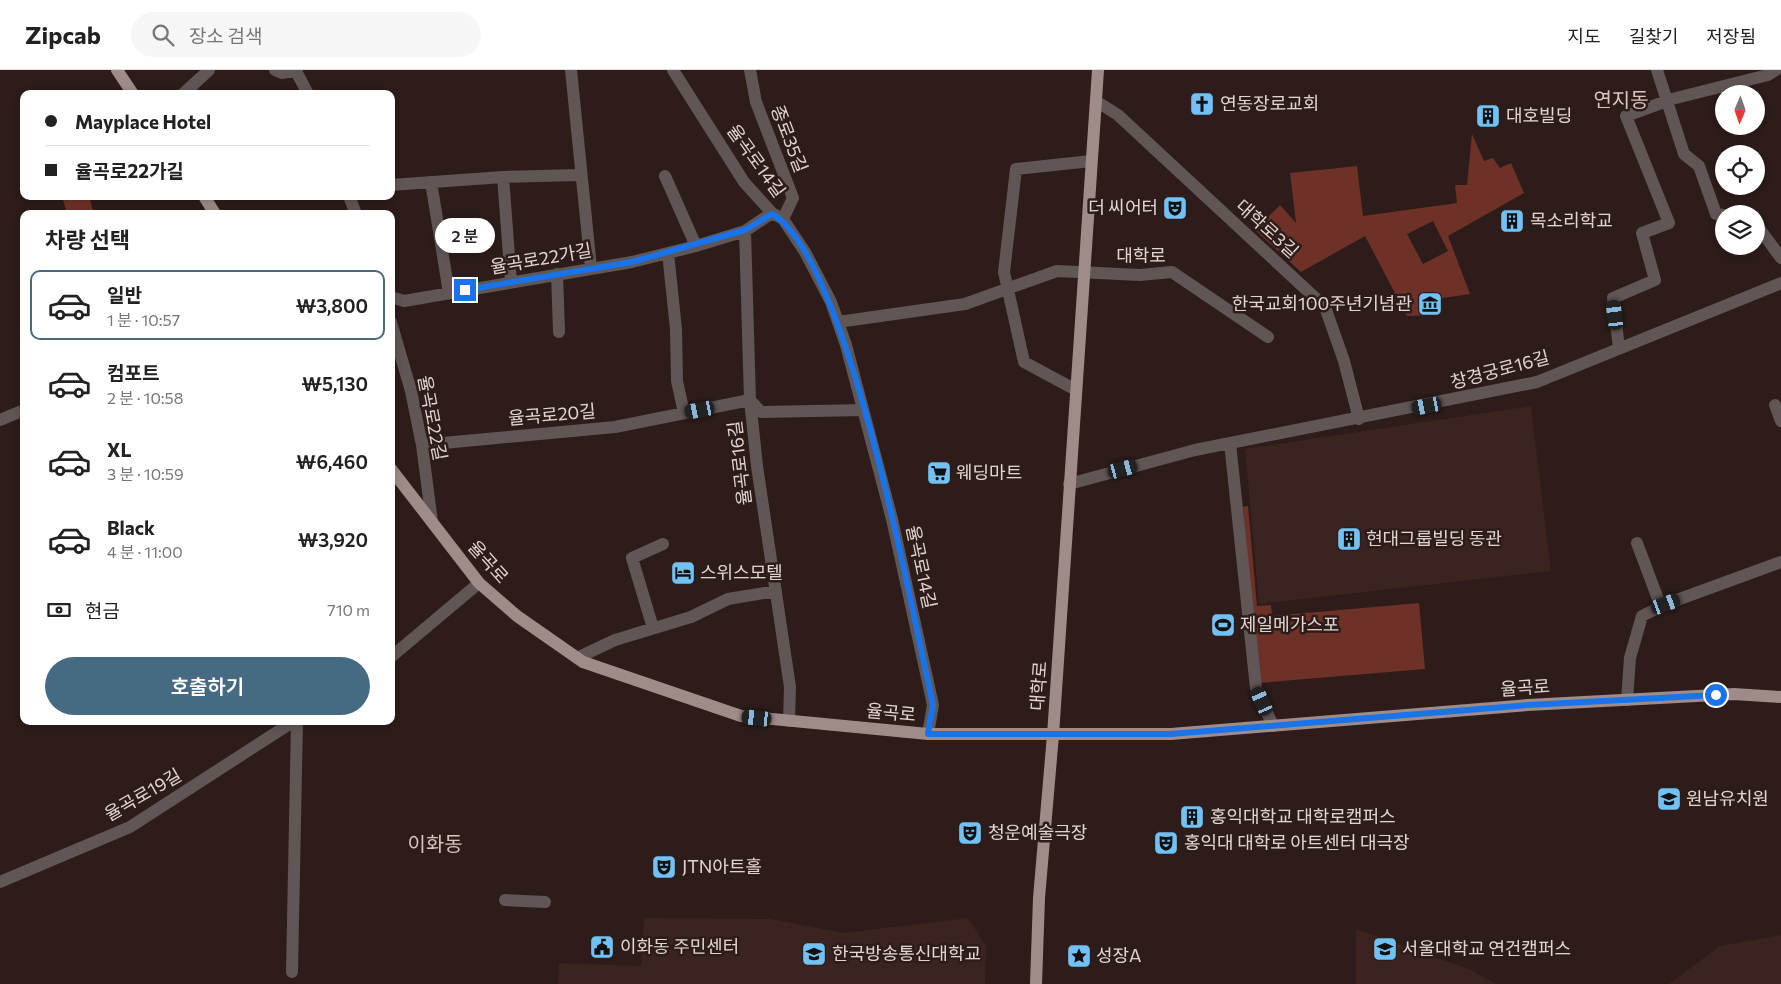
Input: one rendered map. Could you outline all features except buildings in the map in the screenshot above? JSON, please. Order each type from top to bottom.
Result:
[{"type":"main road","points":[[117,70],[131,90]]},
{"type":"main road","name":"대학로","points":[[1036,984],[1039,898],[1053,735],[1098,70]]},
{"type":"main road","name":"율곡로","points":[[395,474],[479,583],[517,616],[577,658],[583,662],[741,716],[928,734],[1171,734],[1528,705],[1734,694],[1781,697]]},
{"type":"street","points":[[187,90],[209,70]]},
{"type":"street","points":[[275,70],[282,73],[296,71],[306,90]]},
{"type":"street","points":[[571,70],[591,268]]},
{"type":"street","name":"율곡로14길","points":[[673,70],[744,182],[778,216],[805,252],[831,302],[863,410],[892,519],[933,705],[928,734]]},
{"type":"street","name":"종로35길","points":[[750,70],[756,102],[793,198],[778,216]]},
{"type":"street","points":[[1657,70],[1684,154],[1699,166],[1715,211]]},
{"type":"street","points":[[1619,348],[1613,298],[1655,280],[1642,233],[1669,223],[1626,116],[1672,99],[1768,75],[1776,70]]},
{"type":"street","name":"대학로3길","points":[[1096,101],[1118,114],[1325,307],[1344,361],[1359,419]]},
{"type":"street","points":[[1076,390],[1024,362],[1004,272],[1016,169],[1091,161]]},
{"type":"street","points":[[395,185],[503,177],[581,175]]},
{"type":"street","points":[[665,176],[696,246]]},
{"type":"street","points":[[503,177],[511,282]]},
{"type":"street","points":[[431,182],[449,292]]},
{"type":"street","points":[[745,230],[778,216]]},
{"type":"street","name":"율곡로22가길","points":[[395,298],[404,301],[632,262],[696,246],[745,230]]},
{"type":"street","name":"율곡로16길","points":[[745,230],[750,400],[757,466],[790,687],[789,721]]},
{"type":"street","points":[[1765,236],[1781,258]]},
{"type":"street","points":[[668,253],[676,329],[677,381],[684,413]]},
{"type":"street","name":"대학로","points":[[838,322],[965,304],[1057,270],[1140,275],[1172,272],[1268,337]]},
{"type":"street","points":[[557,274],[559,332]]},
{"type":"street","name":"창경궁로16길","points":[[1069,484],[1195,450],[1359,419],[1537,382],[1781,283]]},
{"type":"street","name":"율곡로22길","points":[[395,336],[411,391],[422,444],[432,522]]},
{"type":"street","points":[[750,400],[761,412],[863,410]]},
{"type":"street","name":"율곡로20길","points":[[422,444],[615,427],[750,400]]},
{"type":"street","points":[[1775,405],[1781,421]]},
{"type":"street","points":[[0,420],[20,412]]},
{"type":"street","points":[[1230,443],[1256,688],[1273,726]]},
{"type":"street","points":[[1636,543],[1661,606]]},
{"type":"street","points":[[653,628],[632,558],[663,544]]},
{"type":"street","points":[[1626,700],[1630,658],[1642,616],[1661,606],[1781,562]]},
{"type":"street","points":[[395,653],[479,583]]},
{"type":"street","points":[[577,658],[615,640],[690,617],[728,599],[776,591]]},
{"type":"street","name":"율곡로19길","points":[[0,882],[130,827],[289,725]]},
{"type":"street","name":"율곡로19길","points":[[292,972],[295,725]]},
{"type":"street","points":[[505,900],[545,902]]},
{"type":"shaded area","points":[[1472,134],[1484,161],[1493,158],[1500,168],[1511,163],[1524,193],[1448,236],[1470,294],[1436,299],[1436,315],[1407,316],[1365,236],[1301,272],[1255,230],[1280,205],[1296,223],[1290,173],[1357,166],[1363,216],[1457,203],[1455,185],[1467,185]],"holes":[[[1433,221],[1448,251],[1423,264],[1407,234]]]},
{"type":"shaded area","points":[[63,200],[90,200],[93,210],[66,210]]},
{"type":"shaded area","points":[[1531,406],[1551,571],[1259,604],[1245,449]]},
{"type":"shaded area","points":[[1248,506],[1257,606],[1271,605],[1272,616],[1419,603],[1425,669],[1259,683],[1243,507]]},
{"type":"shaded area","name":"한국방송통신대학교","points":[[644,918],[771,919],[844,933],[968,918],[986,946],[985,984],[558,984],[559,963],[641,966]]},
{"type":"shaded area","name":"서울대학교 연건캠퍼스","points":[[1356,929],[1469,969],[1496,984],[1356,984]]},
{"type":"shaded area","points":[[1781,935],[1781,984],[1669,984],[1720,946]]},
{"type":"place","name":"연동장로교회","points":[[1202,104]]},
{"type":"place","name":"대호빌딩","points":[[1488,116]]},
{"type":"place","name":"더 씨어터","points":[[1175,208]]},
{"type":"place","name":"목소리학교","points":[[1512,221]]},
{"type":"place","name":"한국교회100주년기념관","points":[[1430,304]]},
{"type":"place","name":"웨딩마트","points":[[939,473]]},
{"type":"place","name":"현대그룹빌딩 동관","points":[[1349,539]]},
{"type":"place","name":"스위스모텔","points":[[683,573]]},
{"type":"place","name":"제일메가스포","points":[[1223,625]]},
{"type":"place","name":"원남유치원","points":[[1669,799]]},
{"type":"place","name":"홍익대학교 대학로캠퍼스","points":[[1192,817]]},
{"type":"place","name":"청운예술극장","points":[[970,833]]},
{"type":"place","name":"홍익대 대학로 아트센터 대극장","points":[[1166,843]]},
{"type":"place","name":"JTN아트홀","points":[[664,867]]},
{"type":"place","name":"이화동 주민센터","points":[[602,947]]},
{"type":"place","name":"서울대학교 연건캠퍼스","points":[[1385,949]]},
{"type":"place","name":"한국방송통신대학교","points":[[814,954]]},
{"type":"place","name":"성장A","points":[[1079,956]]},
{"type":"district","name":"연지동","points":[[1621,100]]},
{"type":"district","name":"이화동","points":[[435,844]]},
{"type":"route","points":[[465,290],[632,262],[696,246],[745,230],[772,214],[783,219],[805,252],[831,302],[846,345],[892,519],[933,705],[928,734],[1171,734],[1528,705],[1716,695]]}]
